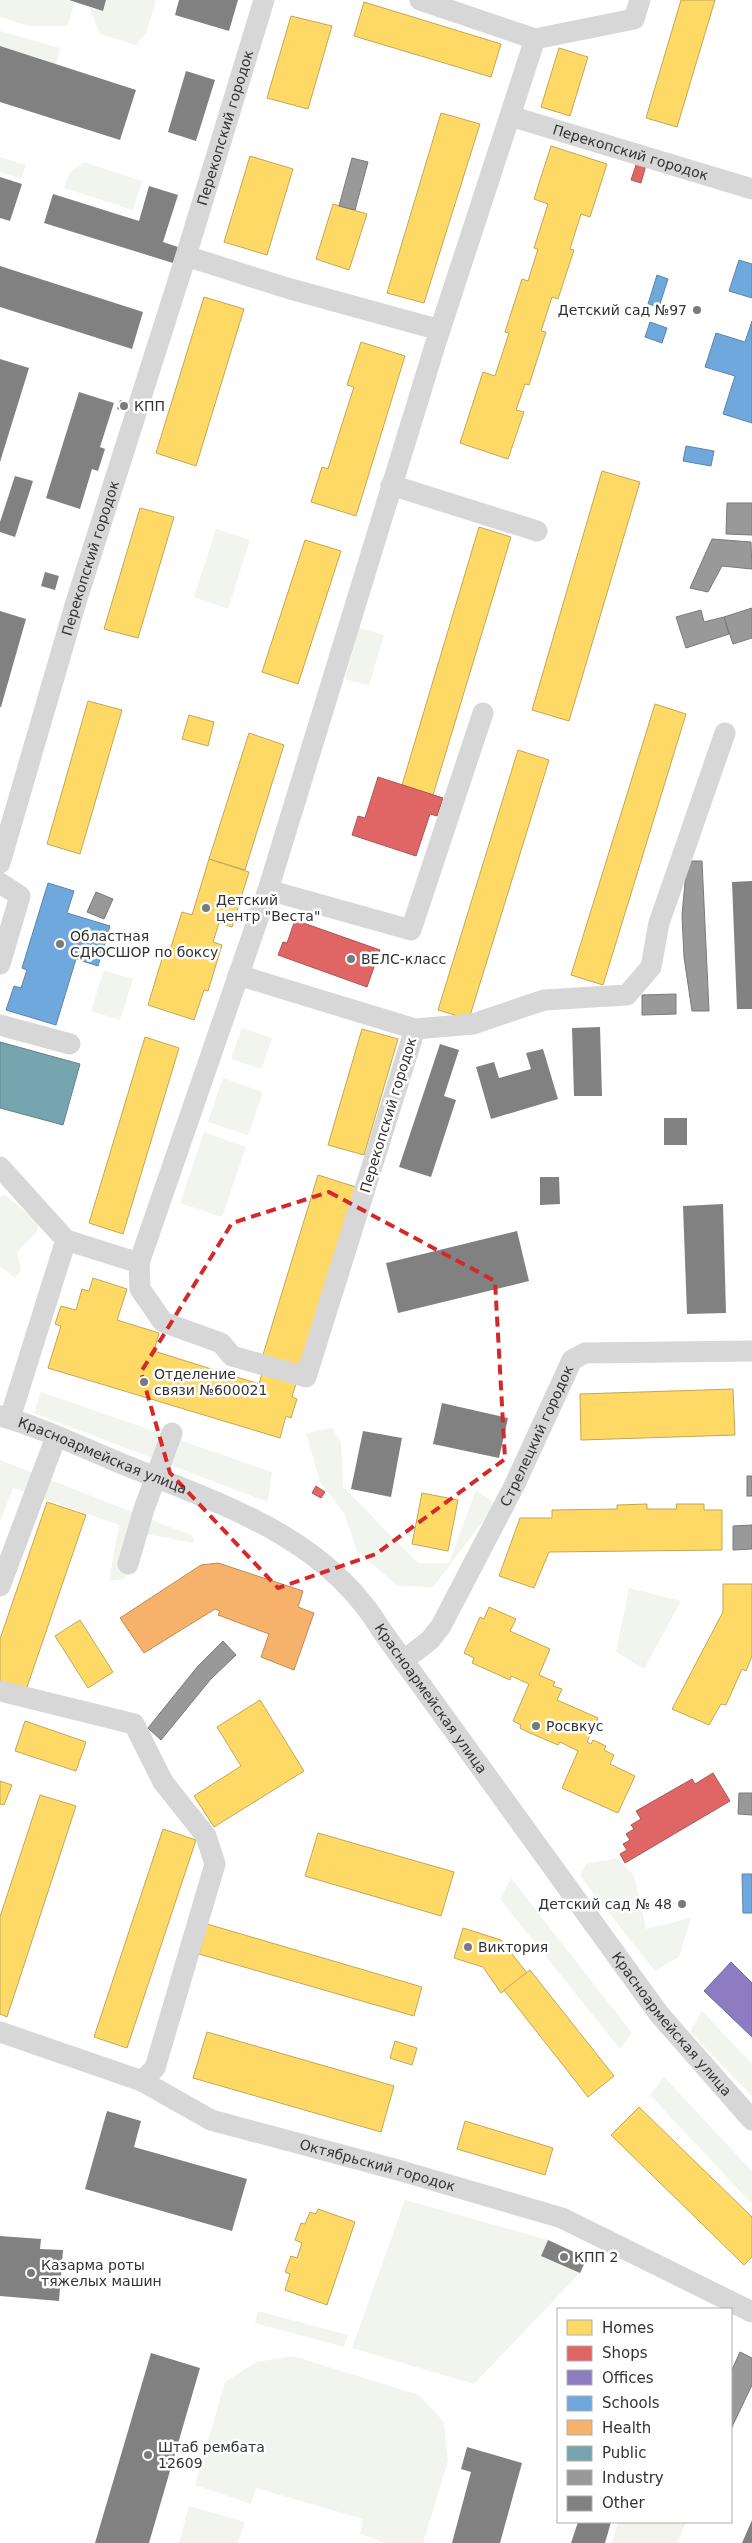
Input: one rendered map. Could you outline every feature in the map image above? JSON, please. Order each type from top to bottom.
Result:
[{"type":"street","name":"Перекопский городок","points":[[0,863],[6,818],[186,256],[264,0]]},
{"type":"street","points":[[420,0],[535,39],[634,20],[640,0]]},
{"type":"street","points":[[0,1167],[66,1240],[139,1263],[268,890],[391,485],[535,39]]},
{"type":"street","name":"Перекопский городок","points":[[510,116],[752,189]]},
{"type":"street","points":[[186,256],[287,288],[440,330]]},
{"type":"street","points":[[391,485],[537,531]]},
{"type":"street","points":[[268,890],[411,930],[483,713]]},
{"type":"street","points":[[415,1029],[473,1024],[544,1000],[627,996],[650,967],[659,923],[725,733]]},
{"type":"street","points":[[0,883],[20,896],[0,964]]},
{"type":"street","name":"Перекопский городок","points":[[139,1263],[140,1289],[163,1322],[221,1343],[232,1356],[306,1377],[415,1029],[238,975]]},
{"type":"street","points":[[0,1024],[70,1044]]},
{"type":"street","points":[[5,1417],[66,1240]]},
{"type":"street","name":"Стрелецкий городок","points":[[403,1661],[430,1640],[441,1626],[514,1486],[572,1360],[584,1353],[752,1351]]},
{"type":"street","name":"Красноармейская улица","points":[[5,1417],[263,1522],[326,1564],[369,1610],[403,1661],[660,2014],[752,2120]]},
{"type":"street","points":[[128,1564],[154,1477],[172,1433]]},
{"type":"street","points":[[0,1586],[56,1437]]},
{"type":"street","points":[[0,1690],[134,1724],[163,1782],[206,1836],[215,1864],[155,2068],[142,2081]]},
{"type":"street","name":"Октябрьский городок","points":[[0,2032],[142,2081],[211,2120],[398,2170],[562,2218],[752,2312]]},
{"type":"highlighted area","points":[[329,1192],[495,1281],[505,1459],[376,1554],[278,1588],[170,1473],[141,1372],[232,1223]]},
{"type":"shaded area","points":[[0,0],[67,0],[75,3],[67,26],[29,26],[0,17]]},
{"type":"shaded area","points":[[106,0],[156,0],[146,33],[136,45],[100,34],[89,7],[103,11]]},
{"type":"shaded area","points":[[0,31],[60,48],[56,64],[0,46]]},
{"type":"shaded area","points":[[0,157],[26,165],[21,179],[0,172]]},
{"type":"shaded area","points":[[84,162],[142,181],[133,210],[64,188],[70,172]]},
{"type":"shaded area","points":[[216,529],[250,540],[228,609],[194,597]]},
{"type":"shaded area","points":[[359,628],[384,635],[369,686],[345,679]]},
{"type":"shaded area","points":[[104,970],[133,979],[120,1020],[91,1011]]},
{"type":"shaded area","points":[[242,1028],[272,1038],[262,1069],[231,1059]]},
{"type":"shaded area","points":[[223,1078],[263,1092],[248,1135],[208,1122]]},
{"type":"shaded area","points":[[204,1132],[246,1147],[222,1217],[180,1203]]},
{"type":"shaded area","points":[[5,1195],[39,1223],[36,1233],[17,1252],[21,1270],[15,1278],[0,1266],[0,1197]]},
{"type":"shaded area","points":[[41,1392],[272,1472],[268,1502],[34,1413]]},
{"type":"shaded area","points":[[332,1428],[341,1442],[343,1487],[418,1563],[449,1563],[476,1490],[496,1504],[433,1587],[398,1586],[357,1551],[344,1513],[320,1482],[306,1433]]},
{"type":"shaded area","points":[[0,1460],[193,1536],[194,1543],[146,1534],[124,1579],[109,1581],[119,1525],[13,1488],[0,1522]]},
{"type":"shaded area","points":[[629,1588],[681,1601],[644,1669],[616,1652]]},
{"type":"shaded area","points":[[617,1858],[634,1875],[646,1929],[691,1918],[679,1957],[655,1971],[580,1876],[586,1864]]},
{"type":"shaded area","points":[[511,1878],[632,2033],[620,2049],[500,1899]]},
{"type":"shaded area","points":[[702,2011],[752,2064],[752,2096],[690,2032]]},
{"type":"shaded area","points":[[664,2077],[752,2171],[752,2204],[650,2095]]},
{"type":"shaded area","points":[[405,2200],[548,2240],[541,2256],[580,2273],[474,2384],[352,2348]]},
{"type":"shaded area","points":[[258,2311],[348,2335],[344,2347],[255,2323]]},
{"type":"shaded area","points":[[293,2356],[419,2395],[444,2422],[448,2461],[423,2543],[385,2543],[360,2534],[363,2519],[256,2488],[251,2504],[195,2485],[225,2382],[256,2362]]},
{"type":"shaded area","points":[[189,2506],[245,2522],[238,2543],[179,2543]]},
{"type":"shaded area","points":[[618,2523],[686,2523],[677,2543],[612,2543]]},
{"type":"building: Homes","points":[[681,0],[715,0],[677,127],[646,118]]},
{"type":"building: Homes","points":[[364,2],[501,44],[491,77],[354,36]]},
{"type":"building: Homes","points":[[291,16],[332,26],[308,109],[267,98]]},
{"type":"building: Homes","points":[[559,48],[588,57],[570,116],[541,107]]},
{"type":"building: Homes","points":[[441,113],[480,124],[424,303],[387,293]]},
{"type":"building: Homes","points":[[551,146],[607,164],[590,217],[581,214],[570,249],[574,250],[558,299],[552,297],[541,331],[546,332],[529,385],[525,384],[516,410],[524,412],[508,459],[460,443],[483,372],[495,376],[509,333],[505,332],[522,279],[528,281],[538,249],[534,248],[548,204],[534,199]]},
{"type":"building: Homes","points":[[250,156],[293,169],[267,255],[224,242]]},
{"type":"building: Homes","points":[[333,204],[367,214],[349,270],[316,259]]},
{"type":"building: Homes","points":[[204,297],[244,309],[196,466],[156,453]]},
{"type":"building: Homes","points":[[361,342],[405,356],[356,516],[311,502],[322,467],[328,469],[354,387],[347,385]]},
{"type":"building: Homes","points":[[602,471],[640,482],[569,721],[532,710]]},
{"type":"building: Homes","points":[[140,508],[174,517],[138,638],[104,629]]},
{"type":"building: Homes","points":[[479,527],[511,537],[433,795],[402,785]]},
{"type":"building: Homes","points":[[305,540],[341,551],[298,684],[262,672]]},
{"type":"building: Homes","points":[[88,701],[122,710],[80,854],[47,844]]},
{"type":"building: Homes","points":[[655,704],[686,714],[603,985],[571,975]]},
{"type":"building: Homes","points":[[189,715],[214,722],[208,746],[182,739]]},
{"type":"building: Homes","points":[[249,733],[284,745],[245,870],[209,859]]},
{"type":"building: Homes","points":[[518,750],[549,760],[469,1019],[438,1010]]},
{"type":"building: Homes","points":[[209,859],[249,872],[232,927],[219,923],[213,942],[222,945],[208,991],[204,990],[194,1020],[148,1005],[165,949],[170,950],[182,912],[192,915]]},
{"type":"building: Homes","points":[[362,1029],[398,1039],[364,1155],[328,1145]]},
{"type":"building: Homes","points":[[145,1037],[179,1048],[123,1234],[89,1223]]},
{"type":"building: Homes","points":[[318,1175],[356,1187],[300,1369],[262,1358]]},
{"type":"building: Homes","points":[[93,1278],[127,1289],[117,1320],[159,1333],[154,1351],[259,1384],[263,1370],[297,1380],[292,1397],[297,1399],[291,1418],[286,1416],[280,1438],[48,1368],[61,1326],[55,1324],[61,1306],[76,1310],[82,1289],[89,1291]]},
{"type":"building: Homes","points":[[733,1389],[735,1435],[581,1440],[580,1394]]},
{"type":"building: Homes","points":[[422,1493],[458,1500],[448,1551],[412,1544]]},
{"type":"building: Homes","points":[[47,1502],[86,1515],[26,1690],[0,1681],[0,1639]]},
{"type":"building: Homes","points":[[647,1504],[647,1509],[677,1509],[676,1504],[704,1504],[704,1510],[722,1510],[722,1550],[549,1552],[534,1588],[499,1576],[520,1518],[552,1518],[552,1510],[617,1509],[617,1505]]},
{"type":"building: Homes","points":[[723,1584],[752,1584],[752,1656],[746,1671],[742,1669],[726,1705],[721,1704],[709,1725],[672,1709],[723,1612]]},
{"type":"building: Homes","points":[[489,1607],[516,1619],[510,1631],[550,1649],[539,1675],[555,1682],[553,1686],[562,1689],[557,1700],[598,1718],[587,1742],[591,1744],[593,1740],[606,1746],[604,1750],[614,1755],[610,1764],[635,1776],[618,1813],[562,1788],[578,1751],[560,1742],[558,1745],[530,1733],[520,1728],[521,1725],[513,1721],[529,1684],[511,1676],[510,1680],[472,1663],[474,1658],[464,1653],[480,1617],[484,1619]]},
{"type":"building: Homes","points":[[80,1620],[113,1672],[88,1688],[55,1636]]},
{"type":"building: Homes","points":[[260,1700],[304,1771],[214,1827],[194,1796],[241,1766],[217,1727]]},
{"type":"building: Homes","points":[[25,1721],[86,1742],[76,1771],[15,1751]]},
{"type":"building: Homes","points":[[0,1781],[12,1785],[4,1805],[0,1804]]},
{"type":"building: Homes","points":[[40,1795],[76,1806],[7,2017],[0,2014],[0,1917]]},
{"type":"building: Homes","points":[[163,1829],[196,1840],[127,2048],[94,2037]]},
{"type":"building: Homes","points":[[318,1833],[454,1872],[441,1916],[305,1876]]},
{"type":"building: Homes","points":[[207,1924],[422,1987],[414,2016],[199,1954]]},
{"type":"building: Homes","points":[[463,1928],[501,1940],[527,1973],[501,1993],[483,1967],[454,1958]]},
{"type":"building: Homes","points":[[530,1970],[614,2076],[588,2097],[504,1990]]},
{"type":"building: Homes","points":[[207,2032],[394,2086],[381,2132],[193,2078]]},
{"type":"building: Homes","points":[[395,2041],[417,2048],[412,2065],[390,2058]]},
{"type":"building: Homes","points":[[639,2107],[752,2217],[752,2257],[744,2265],[611,2135]]},
{"type":"building: Homes","points":[[465,2121],[553,2148],[545,2175],[457,2149]]},
{"type":"building: Homes","points":[[318,2209],[355,2222],[327,2305],[285,2290],[290,2274],[285,2272],[291,2256],[297,2258],[302,2243],[295,2240],[301,2223],[305,2224],[310,2212],[316,2214]]},
{"type":"building: Shops","points":[[637,162],[646,165],[641,183],[631,180]]},
{"type":"building: Shops","points":[[378,777],[443,798],[437,816],[430,814],[416,856],[352,835],[358,816],[365,818]]},
{"type":"building: Shops","points":[[295,920],[380,950],[367,987],[278,955],[283,942],[287,943]]},
{"type":"building: Shops","points":[[316,1486],[325,1492],[321,1498],[312,1493]]},
{"type":"building: Shops","points":[[713,1773],[730,1801],[625,1863],[620,1854],[627,1850],[623,1844],[630,1840],[626,1834],[634,1829],[631,1825],[641,1819],[636,1811],[692,1779],[695,1784]]},
{"type":"building: Offices","points":[[731,1962],[752,1983],[752,2037],[704,1991]]},
{"type":"building: Schools","points":[[739,260],[752,264],[752,298],[729,291]]},
{"type":"building: Schools","points":[[657,275],[668,279],[659,307],[648,304]]},
{"type":"building: Schools","points":[[752,321],[752,423],[723,414],[735,376],[705,367],[716,333],[745,342]]},
{"type":"building: Schools","points":[[650,322],[667,328],[662,343],[645,337]]},
{"type":"building: Schools","points":[[686,446],[714,451],[711,466],[683,461]]},
{"type":"building: Schools","points":[[48,883],[74,891],[67,913],[110,926],[98,966],[76,959],[56,1025],[6,1010],[14,986],[21,988],[27,970],[22,968]]},
{"type":"building: Schools","points":[[742,1874],[752,1874],[752,1913],[743,1913]]},
{"type":"building: Health","points":[[218,1563],[303,1591],[298,1607],[314,1613],[294,1670],[261,1657],[269,1634],[218,1615],[220,1611],[215,1609],[144,1653],[120,1618],[201,1565]]},
{"type":"building: Public","points":[[0,1042],[80,1064],[63,1125],[0,1108]]},
{"type":"building: Industry","points":[[352,158],[368,162],[355,210],[339,206]]},
{"type":"building: Industry","points":[[727,503],[752,503],[752,535],[726,534]]},
{"type":"building: Industry","points":[[712,539],[751,542],[752,569],[722,566],[708,592],[690,588]]},
{"type":"building: Industry","points":[[752,608],[752,638],[733,644],[724,617]]},
{"type":"building: Industry","points":[[701,610],[704,622],[724,617],[729,634],[686,648],[676,617]]},
{"type":"building: Industry","points":[[687,861],[702,861],[709,1011],[692,1011],[684,957],[682,915]]},
{"type":"building: Industry","points":[[96,892],[113,899],[104,919],[87,912]]},
{"type":"building: Industry","points":[[676,994],[676,1014],[642,1015],[642,995]]},
{"type":"building: Industry","points":[[747,1476],[752,1476],[752,1496],[747,1496]]},
{"type":"building: Industry","points":[[752,1525],[752,1549],[733,1550],[733,1526]]},
{"type":"building: Industry","points":[[223,1641],[236,1655],[210,1680],[161,1740],[148,1728],[198,1666]]},
{"type":"building: Industry","points":[[739,1793],[752,1793],[752,1815],[738,1814]]},
{"type":"building: Industry","points":[[740,2352],[752,2358],[752,2385],[732,2427],[732,2370]]},
{"type":"building: Other","points":[[69,0],[106,0],[103,11]]},
{"type":"building: Other","points":[[179,0],[238,0],[229,31],[175,15]]},
{"type":"building: Other","points":[[0,46],[136,90],[120,140],[0,102]]},
{"type":"building: Other","points":[[186,71],[215,80],[196,141],[168,132]]},
{"type":"building: Other","points":[[0,177],[22,184],[10,221],[0,218]]},
{"type":"building: Other","points":[[149,186],[178,195],[163,242],[178,247],[173,263],[44,223],[53,194],[139,221]]},
{"type":"building: Other","points":[[0,266],[143,312],[132,349],[0,307]]},
{"type":"building: Other","points":[[0,359],[29,368],[0,462]]},
{"type":"building: Other","points":[[79,392],[114,403],[100,447],[105,449],[98,471],[92,469],[80,509],[46,498]]},
{"type":"building: Other","name":"КПП","points":[[120,400],[130,403],[128,412],[117,409]]},
{"type":"building: Other","points":[[15,476],[33,481],[15,537],[0,532],[0,522]]},
{"type":"building: Other","points":[[45,572],[59,576],[55,590],[41,586]]},
{"type":"building: Other","points":[[0,611],[26,619],[1,707],[0,707]]},
{"type":"building: Other","points":[[752,881],[752,1009],[737,1009],[732,882]]},
{"type":"building: Other","points":[[600,1027],[602,1096],[574,1096],[572,1028]]},
{"type":"building: Other","points":[[440,1044],[459,1050],[444,1096],[456,1100],[431,1177],[399,1167]]},
{"type":"building: Other","points":[[543,1049],[558,1099],[491,1119],[476,1067],[494,1062],[499,1078],[531,1069],[526,1053]]},
{"type":"building: Other","points":[[664,1118],[687,1118],[687,1145],[664,1145]]},
{"type":"building: Other","points":[[540,1177],[559,1177],[560,1204],[540,1205]]},
{"type":"building: Other","points":[[723,1204],[726,1313],[687,1314],[683,1206]]},
{"type":"building: Other","points":[[517,1231],[529,1281],[398,1313],[386,1263]]},
{"type":"building: Other","points":[[442,1403],[508,1418],[499,1458],[433,1444]]},
{"type":"building: Other","points":[[363,1431],[402,1438],[391,1497],[351,1489]]},
{"type":"building: Other","points":[[107,2111],[141,2121],[134,2147],[247,2179],[232,2231],[85,2189]]},
{"type":"building: Other","name":"Казарма роты тяжелых машин","points":[[0,2236],[41,2239],[40,2249],[63,2250],[59,2301],[0,2296]]},
{"type":"building: Other","name":"КПП 2","points":[[548,2240],[587,2258],[580,2273],[541,2256]]},
{"type":"building: Other","name":"Штаб рембата 12609","points":[[151,2353],[200,2368],[149,2543],[95,2543]]},
{"type":"building: Other","points":[[467,2447],[522,2463],[500,2543],[452,2543],[471,2472],[461,2469]]},
{"type":"building: Other","points":[[752,2520],[752,2543],[742,2543]]},
{"type":"building: Other","points":[[578,2523],[611,2523],[605,2543],[571,2543]]},
{"type":"place","name":"Детский сад №97","points":[[697,310]]},
{"type":"place","name":"КПП","points":[[124,406]]},
{"type":"place","name":"Детский центр \"Веста\"","points":[[206,908]]},
{"type":"place","name":"Областная СДЮСШОР по боксу","points":[[60,944]]},
{"type":"place","name":"ВЕЛС-класс","points":[[351,959]]},
{"type":"place","name":"Отделение связи №600021","points":[[144,1382]]},
{"type":"place","name":"Росвкус","points":[[536,1726]]},
{"type":"place","name":"Детский сад № 48","points":[[682,1904]]},
{"type":"place","name":"Виктория","points":[[468,1947]]},
{"type":"place","name":"КПП 2","points":[[564,2257]]},
{"type":"place","name":"Казарма роты тяжелых машин","points":[[31,2273]]},
{"type":"place","name":"Штаб рембата 12609","points":[[148,2455]]}]
